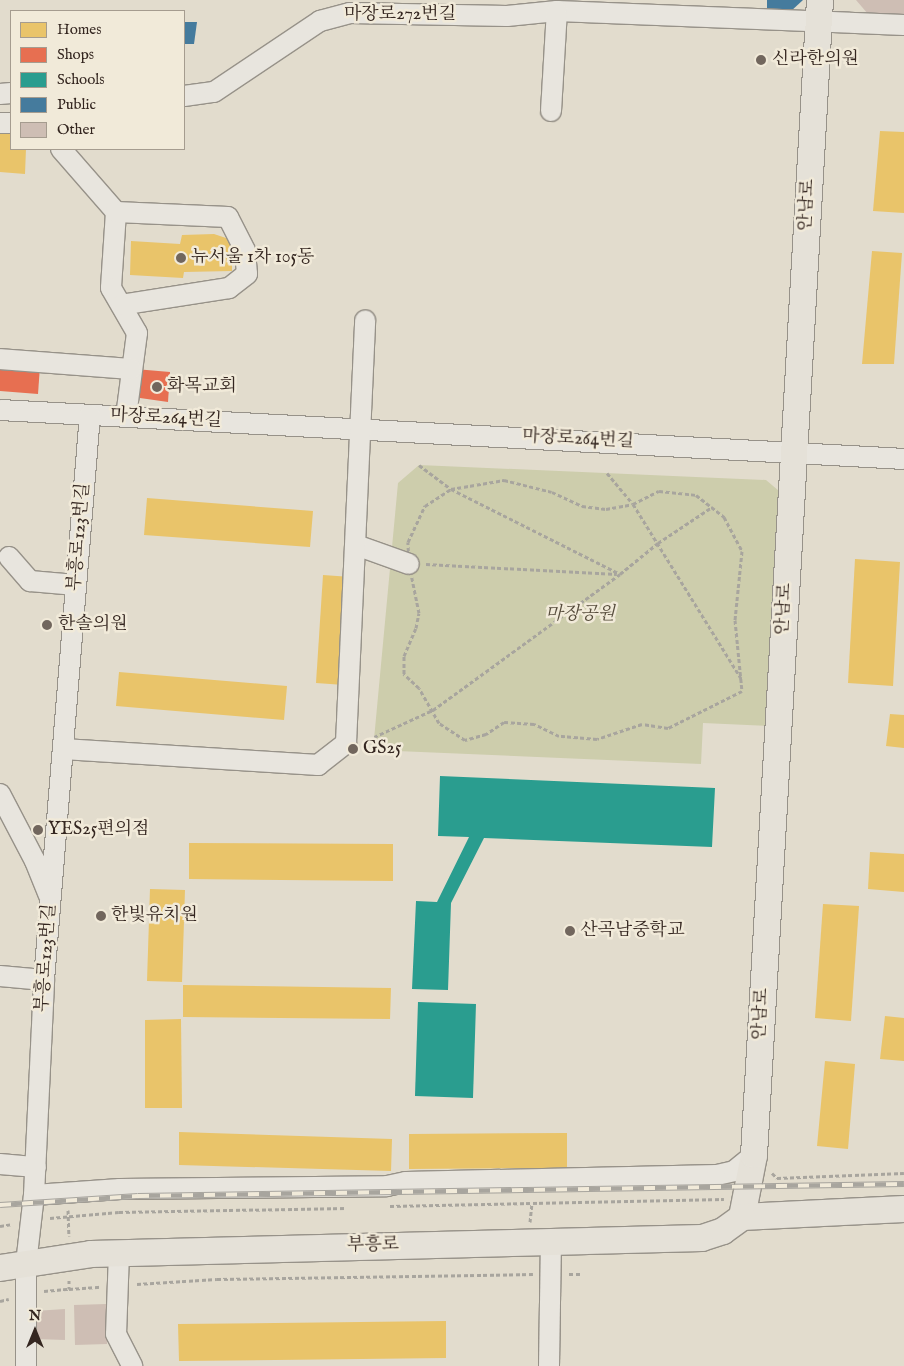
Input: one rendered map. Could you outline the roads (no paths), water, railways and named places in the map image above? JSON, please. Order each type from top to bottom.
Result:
[{"type":"main road","name":"안남로","points":[[743,1208],[754,1155],[820,10]]},
{"type":"main road","points":[[743,1208],[904,1209]]},
{"type":"main road","name":"부흥로","points":[[0,1268],[119,1253],[702,1238],[723,1231],[743,1208]]},
{"type":"street","name":"마장로272번길","points":[[185,96],[214,92],[320,21],[334,16],[507,16],[557,11],[820,10],[904,25]]},
{"type":"street","points":[[551,111],[557,11]]},
{"type":"street","points":[[61,150],[116,212],[111,288],[137,333],[126,416]]},
{"type":"street","points":[[116,212],[228,217],[245,251],[246,267],[246,274],[228,288],[121,305]]},
{"type":"street","points":[[63,749],[318,765],[346,743],[363,429],[361,402],[366,320]]},
{"type":"street","points":[[0,359],[131,369]]},
{"type":"street","name":"마장로264번길","points":[[0,410],[794,451],[904,459]]},
{"type":"street","name":"부흥로123번길","points":[[26,1366],[26,1264],[36,1167],[44,980],[90,414]]},
{"type":"street","points":[[356,545],[409,564]]},
{"type":"street","points":[[9,557],[30,581],[76,585]]},
{"type":"street","points":[[0,794],[35,861],[51,900]]},
{"type":"street","points":[[0,976],[44,980]]},
{"type":"street","points":[[34,1195],[120,1189],[387,1186],[406,1182],[717,1175],[734,1170],[754,1155]]},
{"type":"street","points":[[0,1164],[36,1167]]},
{"type":"street","points":[[549,1366],[551,1241]]},
{"type":"street","points":[[119,1253],[116,1334],[132,1366]]},
{"type":"railway","points":[[0,1205],[138,1196],[904,1184]]},
{"type":"place","name":"신라한의원","points":[[761,60]]},
{"type":"place","name":"뉴서울 1차 105동","points":[[181,258]]},
{"type":"place","name":"화목교회","points":[[157,387]]},
{"type":"place","name":"한솔의원","points":[[47,625]]},
{"type":"place","name":"GS25","points":[[353,749]]},
{"type":"place","name":"YES25편의점","points":[[38,830]]},
{"type":"place","name":"한빛유치원","points":[[101,916]]},
{"type":"place","name":"산곡남중학교","points":[[570,931]]},
{"type":"park label","name":"마장공원","points":[[580,615]]}]
